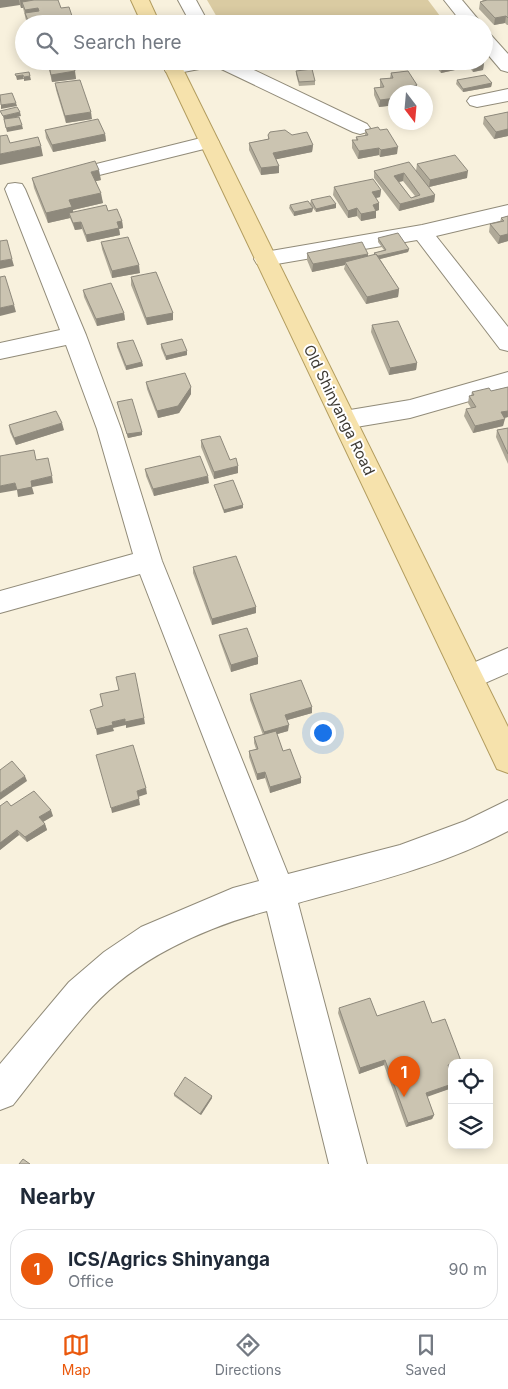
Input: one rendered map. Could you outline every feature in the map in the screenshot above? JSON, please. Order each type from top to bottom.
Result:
[{"type":"main road","points":[[140,0],[147,15]]},
{"type":"main road","name":"Old Shinyanga Road","points":[[174,70],[508,759]]},
{"type":"street","points":[[187,0],[195,15]]},
{"type":"street","points":[[453,0],[466,15]]},
{"type":"street","points":[[493,48],[508,66]]},
{"type":"street","points":[[239,70],[360,128]]},
{"type":"street","points":[[477,101],[508,95]]},
{"type":"street","points":[[209,142],[23,187],[74,335],[109,429],[148,561],[279,892],[348,1164]]},
{"type":"street","points":[[265,258],[422,232],[508,212]]},
{"type":"street","points":[[422,232],[508,344]]},
{"type":"street","points":[[0,351],[74,335]]},
{"type":"street","points":[[344,420],[410,409],[508,380]]},
{"type":"street","points":[[0,602],[148,561]]},
{"type":"street","points":[[469,678],[508,660]]},
{"type":"street","points":[[0,1092],[81,994],[116,964],[153,939],[234,904],[400,860],[475,832],[508,815]]},
{"type":"shaded area","points":[[207,0],[428,0],[439,15],[216,15]]},
{"type":"building","points":[[58,0],[61,8],[69,7],[72,15],[26,15],[25,13],[39,11],[38,8],[25,10],[22,2]]},
{"type":"building","points":[[508,0],[508,18],[506,16],[495,18],[480,2]]},
{"type":"building","points":[[50,70],[75,71],[51,75]]},
{"type":"building","points":[[312,70],[315,81],[299,82],[296,71]]},
{"type":"building","points":[[408,71],[417,85],[388,85],[388,99],[380,100],[374,88],[384,87],[380,79],[393,78],[391,73]]},
{"type":"building","points":[[29,72],[30,76],[24,77],[23,75],[16,76],[15,74]]},
{"type":"building","points":[[485,75],[492,83],[463,89],[457,80]]},
{"type":"building","points":[[80,80],[91,112],[65,116],[55,83]]},
{"type":"building","points":[[12,93],[16,103],[1,105],[0,95]]},
{"type":"building","points":[[17,107],[20,112],[3,116],[0,111]]},
{"type":"building","points":[[508,112],[508,129],[496,132],[484,117]]},
{"type":"building","points":[[19,117],[22,125],[6,128],[4,119]]},
{"type":"building","points":[[98,119],[105,134],[52,145],[45,130]]},
{"type":"building","points":[[378,127],[380,130],[387,129],[398,147],[359,151],[352,140],[358,140],[356,137],[368,135],[365,130]]},
{"type":"building","points":[[285,130],[292,135],[307,132],[313,145],[273,153],[279,166],[261,168],[249,143],[269,139],[268,135],[270,132]]},
{"type":"building","points":[[7,135],[10,143],[38,137],[41,146],[0,154],[0,136]]},
{"type":"building","points":[[455,155],[468,171],[430,180],[417,164]]},
{"type":"building","points":[[95,161],[99,170],[91,172],[101,193],[69,200],[72,207],[46,213],[32,178]]},
{"type":"building","points":[[409,162],[435,195],[400,204],[374,171]],"holes":[[[404,173],[420,195],[411,198],[394,176]]]},
{"type":"building","points":[[373,179],[381,190],[372,192],[379,203],[373,205],[376,211],[361,214],[357,208],[348,211],[334,187]]},
{"type":"building","points":[[330,196],[336,204],[316,209],[311,200]]},
{"type":"building","points":[[308,201],[313,208],[294,212],[290,205]]},
{"type":"building","points":[[106,205],[108,211],[117,209],[122,221],[117,222],[119,228],[86,235],[81,222],[73,223],[69,213]]},
{"type":"building","points":[[508,216],[508,234],[500,236],[490,224],[504,221],[501,218]]},
{"type":"building","points":[[398,233],[409,249],[378,256],[374,253],[386,250],[378,238]]},
{"type":"building","points":[[128,237],[139,265],[112,271],[101,242]]},
{"type":"building","points":[[7,240],[12,259],[0,261],[0,241]]},
{"type":"building","points":[[362,242],[368,254],[313,264],[307,253]]},
{"type":"building","points":[[376,254],[399,289],[367,297],[345,262]]},
{"type":"building","points":[[156,272],[173,313],[146,318],[131,277]]},
{"type":"building","points":[[5,276],[14,305],[0,308],[0,277]]},
{"type":"building","points":[[111,283],[124,313],[96,319],[83,290]]},
{"type":"building","points":[[398,321],[417,363],[390,368],[372,325]]},
{"type":"building","points":[[182,339],[187,351],[166,356],[161,344]]},
{"type":"building","points":[[133,340],[142,362],[126,366],[117,343]]},
{"type":"building","points":[[185,373],[191,387],[178,406],[157,411],[146,382]]},
{"type":"building","points":[[508,387],[508,411],[501,412],[505,419],[475,426],[466,409],[476,407],[469,396],[474,395],[472,392],[489,388],[491,391]]},
{"type":"building","points":[[132,399],[142,432],[127,434],[117,402]]},
{"type":"building","points":[[56,411],[62,423],[14,438],[9,425]]},
{"type":"building","points":[[508,428],[508,454],[497,430]]},
{"type":"building","points":[[220,436],[230,460],[236,458],[238,466],[214,472],[201,440]]},
{"type":"building","points":[[34,450],[36,460],[48,458],[52,476],[31,481],[32,487],[17,490],[15,483],[0,486],[0,456]]},
{"type":"building","points":[[200,456],[208,476],[153,489],[145,469]]},
{"type":"building","points":[[233,480],[243,505],[224,510],[214,485]]},
{"type":"building","points":[[236,556],[256,607],[212,619],[193,567]]},
{"type":"building","points":[[247,628],[258,657],[231,665],[219,635]]},
{"type":"building","points":[[135,673],[144,718],[125,722],[125,719],[112,722],[113,725],[96,729],[90,710],[103,706],[100,694],[119,690],[116,677]]},
{"type":"building","points":[[301,680],[312,707],[285,715],[289,725],[264,732],[250,694]]},
{"type":"building","points":[[276,731],[283,751],[290,749],[301,778],[270,787],[265,772],[257,774],[249,751],[258,749],[254,737]]},
{"type":"building","points":[[133,745],[146,788],[137,791],[139,799],[111,808],[96,755]]},
{"type":"building","points":[[12,761],[25,776],[0,793],[0,770]]},
{"type":"building","points":[[34,791],[51,810],[39,817],[45,824],[25,837],[17,830],[0,843],[0,806],[7,801],[11,806]]},
{"type":"building","points":[[370,998],[377,1016],[424,1001],[432,1023],[445,1019],[460,1059],[448,1059],[448,1085],[426,1093],[434,1115],[408,1123],[385,1060],[360,1068],[339,1008]]},
{"type":"building","points":[[185,1077],[212,1096],[200,1114],[174,1094]]},
{"type":"building","points":[[23,1159],[30,1164],[19,1164]]},
{"type":"place","name":"ICS/Agrics Shinyanga","points":[[404,1097]]}]
